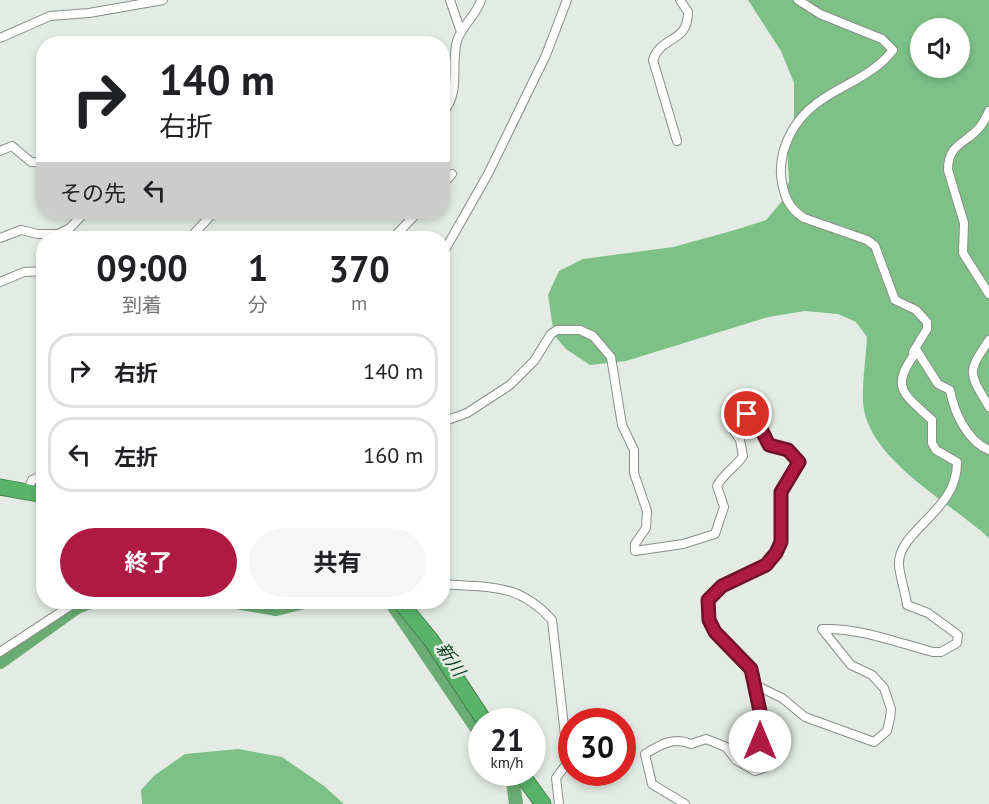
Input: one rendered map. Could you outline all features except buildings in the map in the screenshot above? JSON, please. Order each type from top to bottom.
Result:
[{"type":"highway","points":[[0,487],[36,492]]},
{"type":"highway","points":[[406,609],[431,640],[476,708]]},
{"type":"highway","points":[[530,786],[543,804]]},
{"type":"street","points":[[0,38],[50,15],[89,13],[163,0]]},
{"type":"street","points":[[450,0],[461,32]]},
{"type":"street","points":[[450,101],[454,94],[456,49],[461,32],[476,13],[481,0]]},
{"type":"street","points":[[450,241],[488,174],[546,55],[567,0]]},
{"type":"street","points":[[677,141],[653,60],[659,47],[676,38],[684,30],[688,12],[680,0]]},
{"type":"street","points":[[798,0],[820,14],[882,39],[893,50],[887,59],[819,100],[797,122],[787,140],[780,164],[786,199],[796,213],[804,219],[859,237],[875,246],[895,300],[916,310],[927,322],[927,329],[913,352],[917,351],[938,384],[950,390],[953,409],[975,441],[989,450]]},
{"type":"street","points":[[989,111],[981,127],[957,144],[948,161],[964,223],[963,253],[989,294]]},
{"type":"street","points":[[0,151],[12,146],[31,162],[36,162]]},
{"type":"street","points":[[64,231],[78,219]]},
{"type":"street","points":[[196,231],[208,219]]},
{"type":"street","points":[[400,231],[411,219]]},
{"type":"street","points":[[0,238],[21,230],[36,233]]},
{"type":"street","points":[[0,282],[24,272],[36,271]]},
{"type":"street","points":[[450,419],[467,413],[510,385],[534,361],[551,334],[557,330],[580,330],[593,336],[611,357],[622,425],[634,450],[633,473],[647,511],[648,524],[643,535],[635,544],[635,551],[654,550],[715,534],[723,507],[717,486],[724,473],[735,469],[743,456],[734,431],[747,414],[757,421],[769,445],[788,450],[799,462],[781,492],[781,542],[766,565],[722,586],[708,600],[711,626],[751,669],[761,716],[760,741],[764,768],[755,771],[735,760],[726,747],[706,739],[691,744],[682,740],[663,744],[645,754],[652,784],[685,804]]},
{"type":"street","points":[[989,340],[972,365],[972,374],[989,407]]},
{"type":"street","points":[[753,684],[782,698],[804,717],[874,742],[886,731],[890,718],[891,709],[884,688],[872,675],[850,665],[822,629],[845,629],[882,636],[933,652],[941,652],[957,643],[958,635],[928,613],[907,605],[899,564],[902,550],[950,495],[957,477],[957,462],[936,450],[932,443],[932,420],[909,398],[902,386],[902,370],[917,351]]},
{"type":"street","points":[[28,490],[32,480],[36,478]]},
{"type":"street","points":[[450,584],[495,586],[517,592],[537,603],[552,620],[568,762],[556,778],[559,804]]},
{"type":"street","points":[[0,652],[65,609]]},
{"type":"green space","points":[[748,0],[989,0],[989,538],[912,478],[878,442],[868,423],[863,402],[867,337],[856,322],[838,314],[805,311],[768,317],[626,361],[590,365],[566,349],[554,335],[548,295],[559,271],[583,259],[673,247],[766,220],[783,200],[789,181],[787,146],[794,120],[794,83],[781,51]]},
{"type":"green space","points":[[238,749],[282,757],[324,786],[344,804],[142,804],[141,790],[155,775],[185,754]]},
{"type":"waterway","name":"新川","points":[[0,662],[74,609]]},
{"type":"waterway","name":"新川","points":[[396,609],[468,715]]},
{"type":"waterway","name":"新川","points":[[514,786],[516,804]]},
{"type":"route","points":[[747,414],[757,421],[769,445],[788,450],[799,462],[781,492],[781,542],[776,553],[766,565],[751,571],[741,579],[722,586],[708,600],[711,626],[751,669],[761,716],[760,741]]}]
